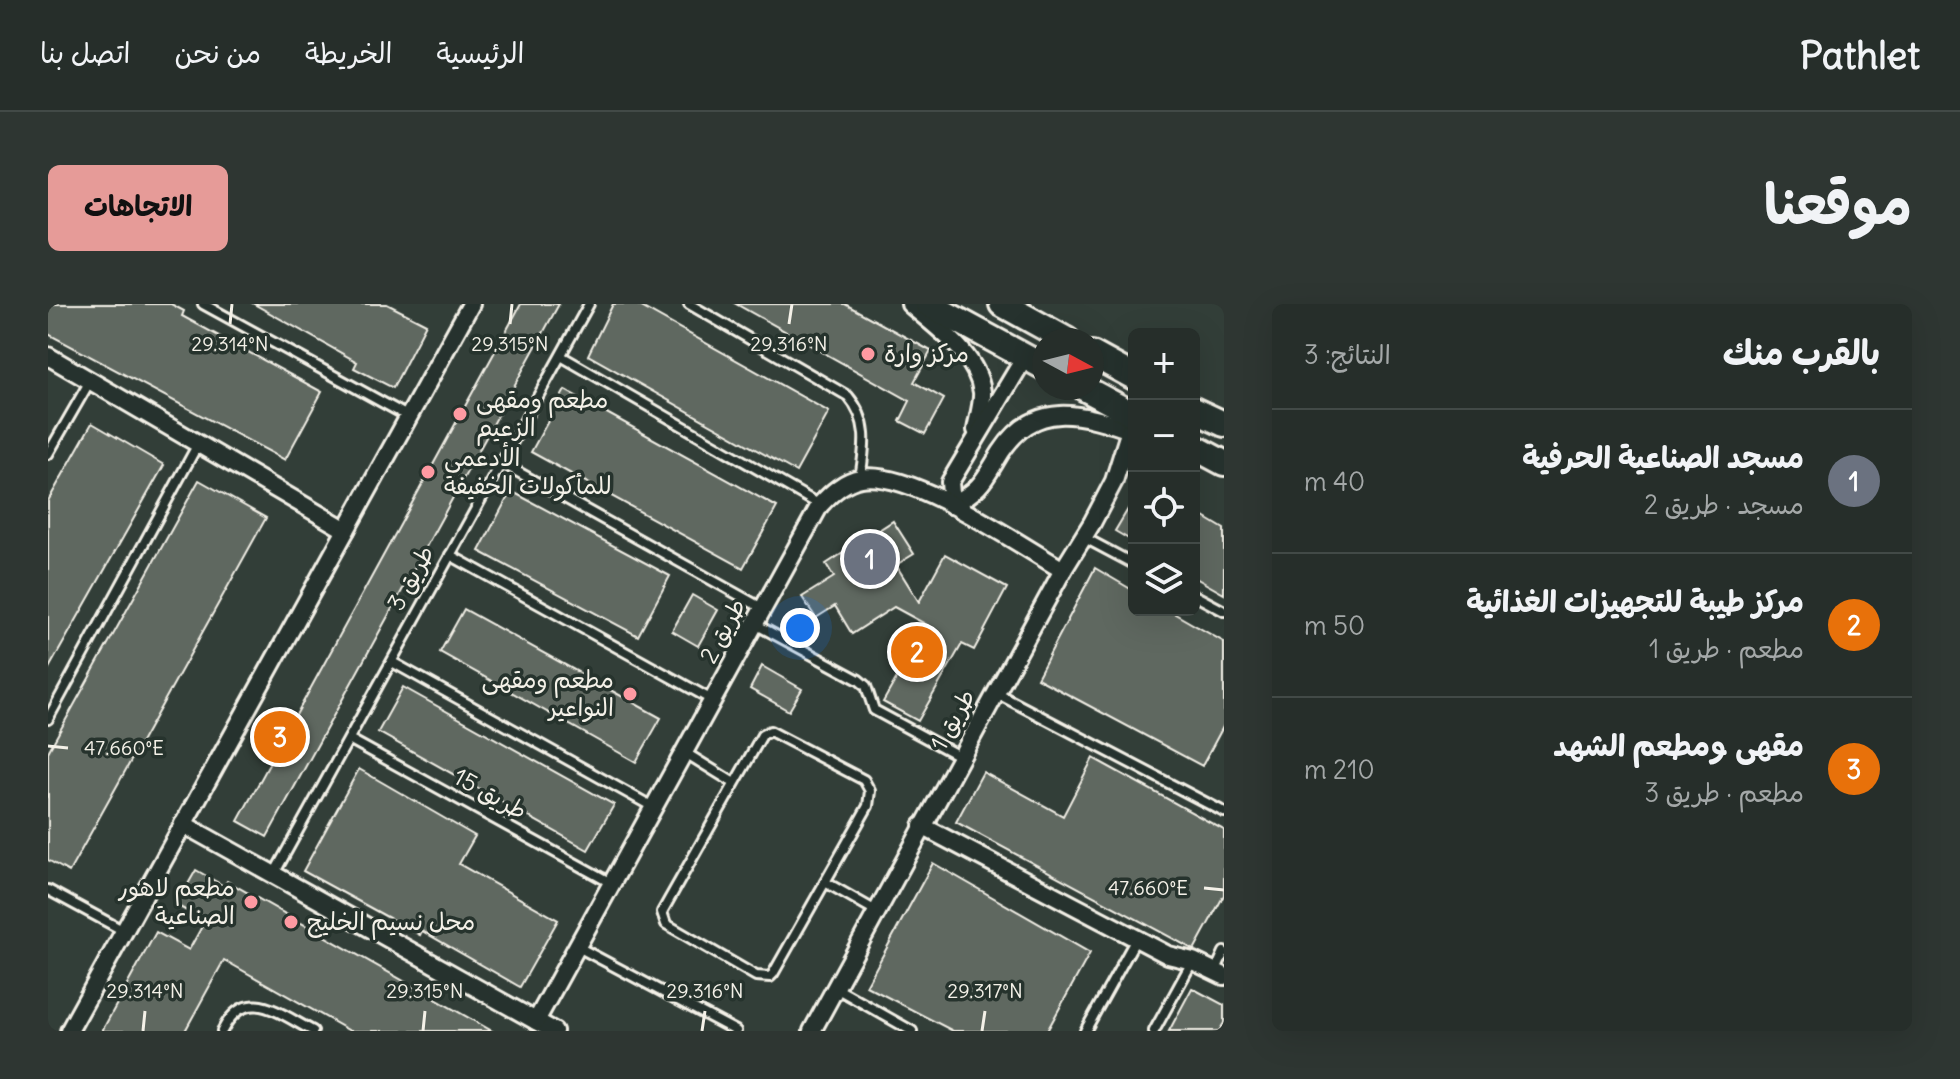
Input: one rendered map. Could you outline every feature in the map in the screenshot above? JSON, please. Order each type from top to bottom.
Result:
[{"type":"main road","points":[[928,304],[1032,354]]},
{"type":"main road","points":[[1002,304],[1045,328]]},
{"type":"main road","points":[[1104,361],[1128,374]]},
{"type":"main road","points":[[1104,375],[1128,388]]},
{"type":"main road","points":[[1100,400],[1128,421]]},
{"type":"main road","points":[[1200,413],[1224,424]]},
{"type":"street","points":[[69,1031],[471,304]]},
{"type":"street","points":[[910,304],[957,346],[976,370],[982,394],[975,437]]},
{"type":"street","points":[[48,356],[346,530]]},
{"type":"street","points":[[952,505],[950,482],[975,437],[1032,365]]},
{"type":"street","points":[[952,505],[976,492],[1018,429],[1041,417],[1071,414],[1128,424]]},
{"type":"street","name":"طريق 1","points":[[812,1031],[1114,481],[1128,440]]},
{"type":"street","points":[[860,478],[894,479],[952,505],[1063,570]]},
{"type":"street","name":"طريق 2","points":[[536,1021],[820,505],[845,483],[860,478]]},
{"type":"street","points":[[183,824],[554,1031]]},
{"type":"street","points":[[922,826],[1168,955],[1193,961],[1219,974]]},
{"type":"lane","points":[[203,304],[409,417]]},
{"type":"lane","name":"طريق 3","points":[[274,874],[589,304]]},
{"type":"lane","points":[[689,304],[848,396],[865,422],[860,478]]},
{"type":"lane","points":[[561,356],[820,505]]},
{"type":"lane","points":[[48,454],[90,380]]},
{"type":"lane","points":[[48,719],[198,444]]},
{"type":"lane","points":[[502,463],[762,608]]},
{"type":"lane","points":[[1083,537],[1128,561]]},
{"type":"lane","points":[[450,555],[713,700]]},
{"type":"lane","points":[[1200,598],[1224,611]]},
{"type":"lane","points":[[754,624],[859,680],[866,686],[874,710],[961,757]]},
{"type":"lane","points":[[392,662],[653,807]]},
{"type":"lane","points":[[996,692],[1223,808]]},
{"type":"lane","points":[[770,731],[864,780],[869,786],[868,806],[770,977],[756,976],[666,924],[663,919],[665,905],[734,783],[762,735],[770,731]]},
{"type":"lane","name":"طريق 15","points":[[349,739],[612,884]]},
{"type":"lane","points":[[684,752],[734,783]]},
{"type":"lane","points":[[825,882],[877,912]]},
{"type":"lane","points":[[48,890],[124,931]]},
{"type":"lane","points":[[1085,1031],[1136,938]]},
{"type":"lane","points":[[578,946],[736,1031]]},
{"type":"lane","points":[[1219,974],[1224,952]]},
{"type":"lane","points":[[1154,1031],[1193,961]]},
{"type":"lane","points":[[836,988],[912,1031]]},
{"type":"lane","points":[[222,1031],[236,1010],[256,1004],[313,1031]]},
{"type":"building","points":[[48,304],[171,304],[184,311],[182,316],[322,392],[285,460],[48,334]]},
{"type":"building","points":[[254,304],[387,304],[426,324],[393,388],[354,368],[357,362]]},
{"type":"building","points":[[521,304],[559,304],[267,837],[238,821]]},
{"type":"building","points":[[613,304],[636,304],[829,412],[796,472],[588,355]]},
{"type":"building","points":[[736,304],[845,304],[931,351],[914,382],[944,399],[925,434],[900,421],[910,401]]},
{"type":"building","points":[[565,390],[777,507],[743,568],[531,452]]},
{"type":"building","points":[[92,423],[164,465],[48,670],[48,501]]},
{"type":"building","points":[[199,480],[266,518],[69,872],[48,860],[48,752]]},
{"type":"building","points":[[511,491],[670,576],[638,636],[479,551]]},
{"type":"building","points":[[1128,509],[1128,539],[1115,531]]},
{"type":"building","points":[[1200,515],[1224,529],[1224,594],[1200,580]]},
{"type":"building","points":[[893,521],[914,554],[896,565],[919,602],[945,554],[1007,588],[974,650],[962,644],[918,721],[883,702],[927,625],[894,607],[852,634],[835,606],[816,618],[802,597],[834,577],[826,564]]},
{"type":"building","points":[[1095,568],[1128,587],[1128,616],[1178,616],[1224,642],[1224,725],[1202,766],[1037,678]]},
{"type":"building","points":[[692,595],[718,610],[698,646],[672,631]]},
{"type":"building","points":[[464,609],[661,718],[636,762],[440,652]]},
{"type":"building","points":[[762,666],[802,689],[789,711],[750,689]]},
{"type":"building","points":[[403,687],[614,805],[588,850],[378,732]]},
{"type":"building","points":[[1093,758],[1224,830],[1224,895],[1194,950],[956,822],[983,772],[1063,816]]},
{"type":"building","points":[[359,769],[475,836],[459,864],[558,920],[520,987],[422,931],[420,935],[303,871]]},
{"type":"building","points":[[933,863],[1090,953],[1047,1031],[953,1031],[866,986]]},
{"type":"building","points":[[196,870],[224,886],[227,881],[492,1031],[350,1031],[224,960],[185,1031],[102,1031],[156,932],[189,950],[205,921],[176,905]]},
{"type":"building","points":[[1192,988],[1224,1005],[1224,1023],[1219,1031],[1169,1031]]},
{"type":"place","name":"مركز وارة","points":[[868,354]]},
{"type":"place","name":"مطعم ومقهى الزعيم","points":[[460,414]]},
{"type":"place","name":"الأدعمي للمأكولات الخفيفة","points":[[428,472]]},
{"type":"place","name":"مسجد الصناعية الحرفية","points":[[870,559]]},
{"type":"place","name":"مركز طيبة للتجهيزات الغذائية","points":[[917,652]]},
{"type":"place","name":"مطعم ومقهى النواعير","points":[[630,694]]},
{"type":"place","name":"مقهى ومطعم الشهد","points":[[280,737]]},
{"type":"place","name":"مطعم لاهور الصناعية","points":[[251,902]]},
{"type":"place","name":"محل نسيم الخليج","points":[[291,922]]}]
